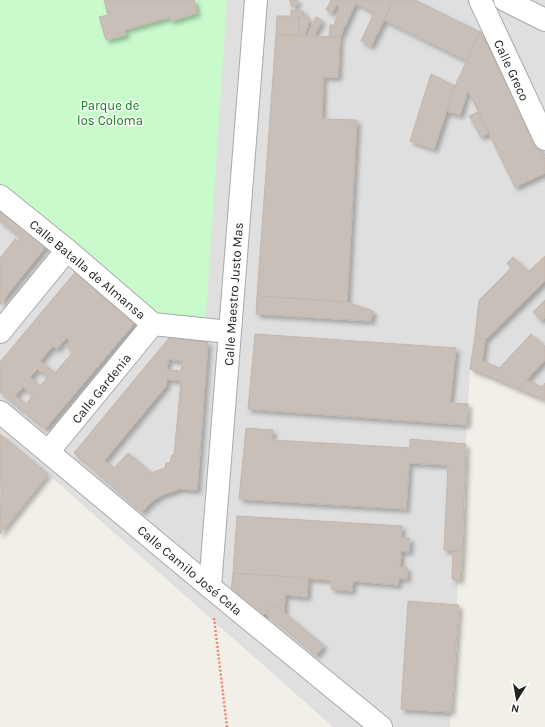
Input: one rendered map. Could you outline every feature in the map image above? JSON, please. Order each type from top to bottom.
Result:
[{"type":"street","name":"Calle Maestro Justo Mas","points":[[210,587],[256,0]]},
{"type":"street","name":"Calle Greco","points":[[480,0],[545,139]]},
{"type":"street","points":[[505,0],[545,20]]},
{"type":"street","name":"Calle Batalla de Almansa","points":[[0,196],[67,250],[153,324],[230,332]]},
{"type":"street","points":[[0,332],[67,250]]},
{"type":"street","name":"Calle Gardenia","points":[[48,452],[153,324]]},
{"type":"street","name":"Calle Camilo José Cela","points":[[0,412],[381,727]]},
{"type":"path","points":[[210,587],[227,727]]},
{"type":"shaded area","points":[[0,0],[545,0],[545,401],[470,370],[450,727],[333,727],[48,474],[0,532]]},
{"type":"green space","name":"Parque de los Coloma","points":[[0,0],[227,0],[205,330],[153,324],[0,196]]},
{"type":"building","points":[[104,0],[194,0],[197,13],[171,21],[170,17],[124,30],[126,35],[106,40],[99,17],[108,15]]},
{"type":"building","points":[[290,0],[298,0],[295,7],[291,6]]},
{"type":"building","points":[[331,0],[357,0],[340,37],[329,37],[330,25],[334,25],[340,7],[336,5],[332,13],[326,10]]},
{"type":"building","points":[[357,0],[394,0],[371,46],[361,41],[374,13],[356,3]]},
{"type":"building","points":[[394,0],[415,0],[480,32],[467,61],[384,20]]},
{"type":"building","points":[[291,10],[303,11],[304,16],[298,17],[300,35],[276,35],[277,16],[291,16]]},
{"type":"building","points":[[304,16],[309,18],[305,36],[300,35],[298,17]]},
{"type":"building","points":[[316,17],[322,20],[314,36],[307,36]]},
{"type":"building","points":[[480,32],[545,159],[545,173],[515,187],[468,90],[460,115],[446,111],[455,86]]},
{"type":"building","points":[[276,35],[340,37],[338,77],[323,77],[322,119],[357,120],[347,302],[257,296]]},
{"type":"building","points":[[431,74],[455,86],[434,149],[410,141]]},
{"type":"building","points":[[478,112],[489,133],[481,137],[469,116]]},
{"type":"building","points":[[0,208],[47,245],[0,304],[0,258],[15,239],[18,241],[21,238],[1,221],[0,223]]},
{"type":"building","points":[[545,256],[545,281],[485,340],[475,336],[479,300],[511,268],[507,263],[513,257],[528,272]]},
{"type":"building","points":[[77,270],[137,320],[45,429],[0,392],[0,362]],"holes":[[[66,338],[70,341],[66,346],[73,352],[55,373],[40,361],[53,346],[57,349]],[[37,369],[48,377],[40,386],[30,377]],[[23,387],[33,395],[26,404],[15,396]]]},
{"type":"building","points":[[257,296],[347,302],[373,311],[371,321],[256,314]]},
{"type":"building","points":[[545,300],[545,318],[542,321],[533,312]]},
{"type":"building","points":[[255,334],[456,348],[450,403],[468,404],[467,425],[248,409]]},
{"type":"building","points":[[531,334],[545,347],[545,360],[518,389],[491,377]]},
{"type":"building","points":[[475,336],[485,340],[482,361],[499,368],[491,377],[470,369]]},
{"type":"building","points":[[169,338],[208,342],[197,490],[180,489],[162,495],[151,502],[142,512],[74,453]],"holes":[[[168,359],[182,361],[181,371],[167,370]],[[167,379],[181,381],[174,455],[172,455],[170,463],[166,463],[165,468],[151,473],[128,453],[114,468],[104,461],[166,386]]]},
{"type":"building","points":[[527,380],[542,387],[545,383],[545,400],[518,389]]},
{"type":"building","points":[[246,428],[273,430],[272,440],[410,448],[410,439],[466,444],[462,551],[444,550],[448,465],[409,463],[406,509],[239,499]]},
{"type":"building","points":[[0,434],[48,474],[0,534],[1,496]]},
{"type":"building","points":[[237,516],[402,526],[401,538],[410,538],[409,552],[401,551],[400,567],[407,567],[407,579],[399,578],[398,585],[353,581],[352,591],[331,589],[331,580],[233,573]]},
{"type":"building","points":[[453,551],[462,551],[460,580],[452,579]]},
{"type":"building","points":[[233,573],[308,578],[307,597],[285,595],[284,612],[274,604],[261,618],[231,592]]},
{"type":"building","points":[[408,601],[459,605],[451,712],[401,709]]},
{"type":"building","points":[[274,604],[324,646],[316,655],[266,614]]}]
